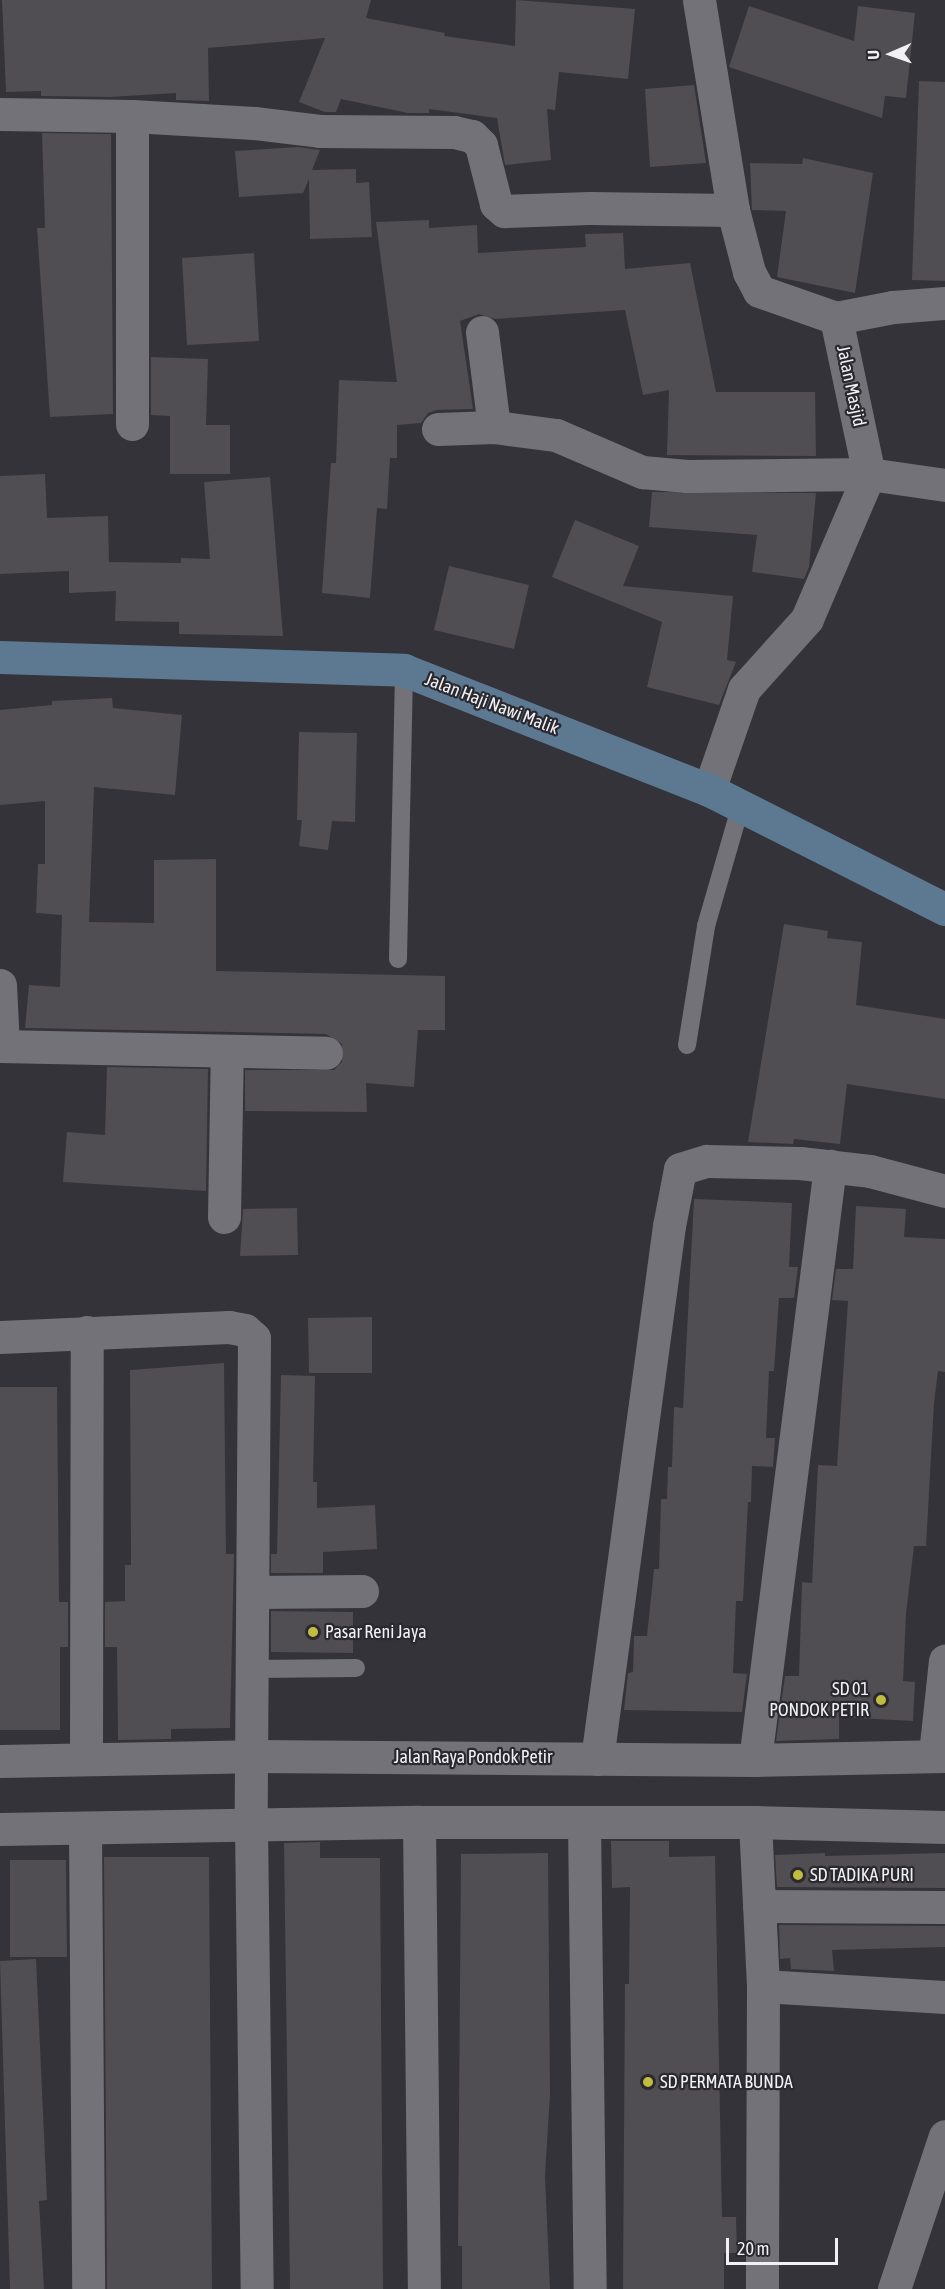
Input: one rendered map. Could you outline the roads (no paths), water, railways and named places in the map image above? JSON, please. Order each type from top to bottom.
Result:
[{"type":"main road","name":"Jalan Haji Nawi Malik","points":[[0,657],[404,670],[709,790],[945,909]]},
{"type":"street","points":[[699,0],[733,210],[749,272],[759,291],[836,318],[893,307],[945,303]]},
{"type":"street","points":[[0,114],[132,116],[320,131],[454,132],[472,136],[481,145],[496,204],[504,211],[589,208],[733,210]]},
{"type":"street","points":[[132,116],[132,424]]},
{"type":"street","name":"Jalan Masjid","points":[[836,318],[869,474]]},
{"type":"street","points":[[482,332],[494,427]]},
{"type":"street","points":[[438,429],[494,427],[556,435],[642,472],[687,476],[869,474],[945,485]]},
{"type":"street","points":[[709,790],[744,689],[807,619],[869,474]]},
{"type":"street","points":[[0,985],[1,1046],[326,1053]]},
{"type":"street","points":[[224,1217],[227,1052]]},
{"type":"street","points":[[597,1759],[669,1226],[680,1169],[689,1164],[741,1160],[830,1166],[870,1170],[945,1191]]},
{"type":"street","points":[[755,1760],[830,1166]]},
{"type":"street","points":[[0,1337],[229,1327],[245,1330],[254,1338],[251,1824],[257,2289]]},
{"type":"street","points":[[86,1757],[87,1332]]},
{"type":"street","points":[[254,1592],[362,1591]]},
{"type":"street","points":[[940,1755],[945,1661]]},
{"type":"street","name":"Jalan Raya Pondok Petir","points":[[0,1761],[86,1757],[251,1756],[755,1760],[940,1755]]},
{"type":"street","points":[[419,1822],[424,2289]]},
{"type":"street","points":[[0,1830],[419,1822],[755,1822],[945,1827]]},
{"type":"street","points":[[584,1822],[590,2289]]},
{"type":"street","points":[[755,1822],[763,1986],[762,2289]]},
{"type":"street","points":[[85,1828],[88,2289]]},
{"type":"street","points":[[759,1906],[945,1907]]},
{"type":"street","points":[[763,1986],[945,1997]]},
{"type":"street","points":[[894,2289],[945,2136]]},
{"type":"lane","points":[[398,959],[404,670]]},
{"type":"lane","points":[[687,1045],[706,926],[741,805]]},
{"type":"lane","points":[[253,1669],[356,1668]]},
{"type":"place","name":"Pasar Reni Jaya","points":[[313,1632]]},
{"type":"place","name":"SD 01 PONDOK PETIR","points":[[881,1700]]},
{"type":"place","name":"SD TADIKA PURI","points":[[798,1875]]},
{"type":"place","name":"SD PERMATA BUNDA","points":[[648,2082]]}]
